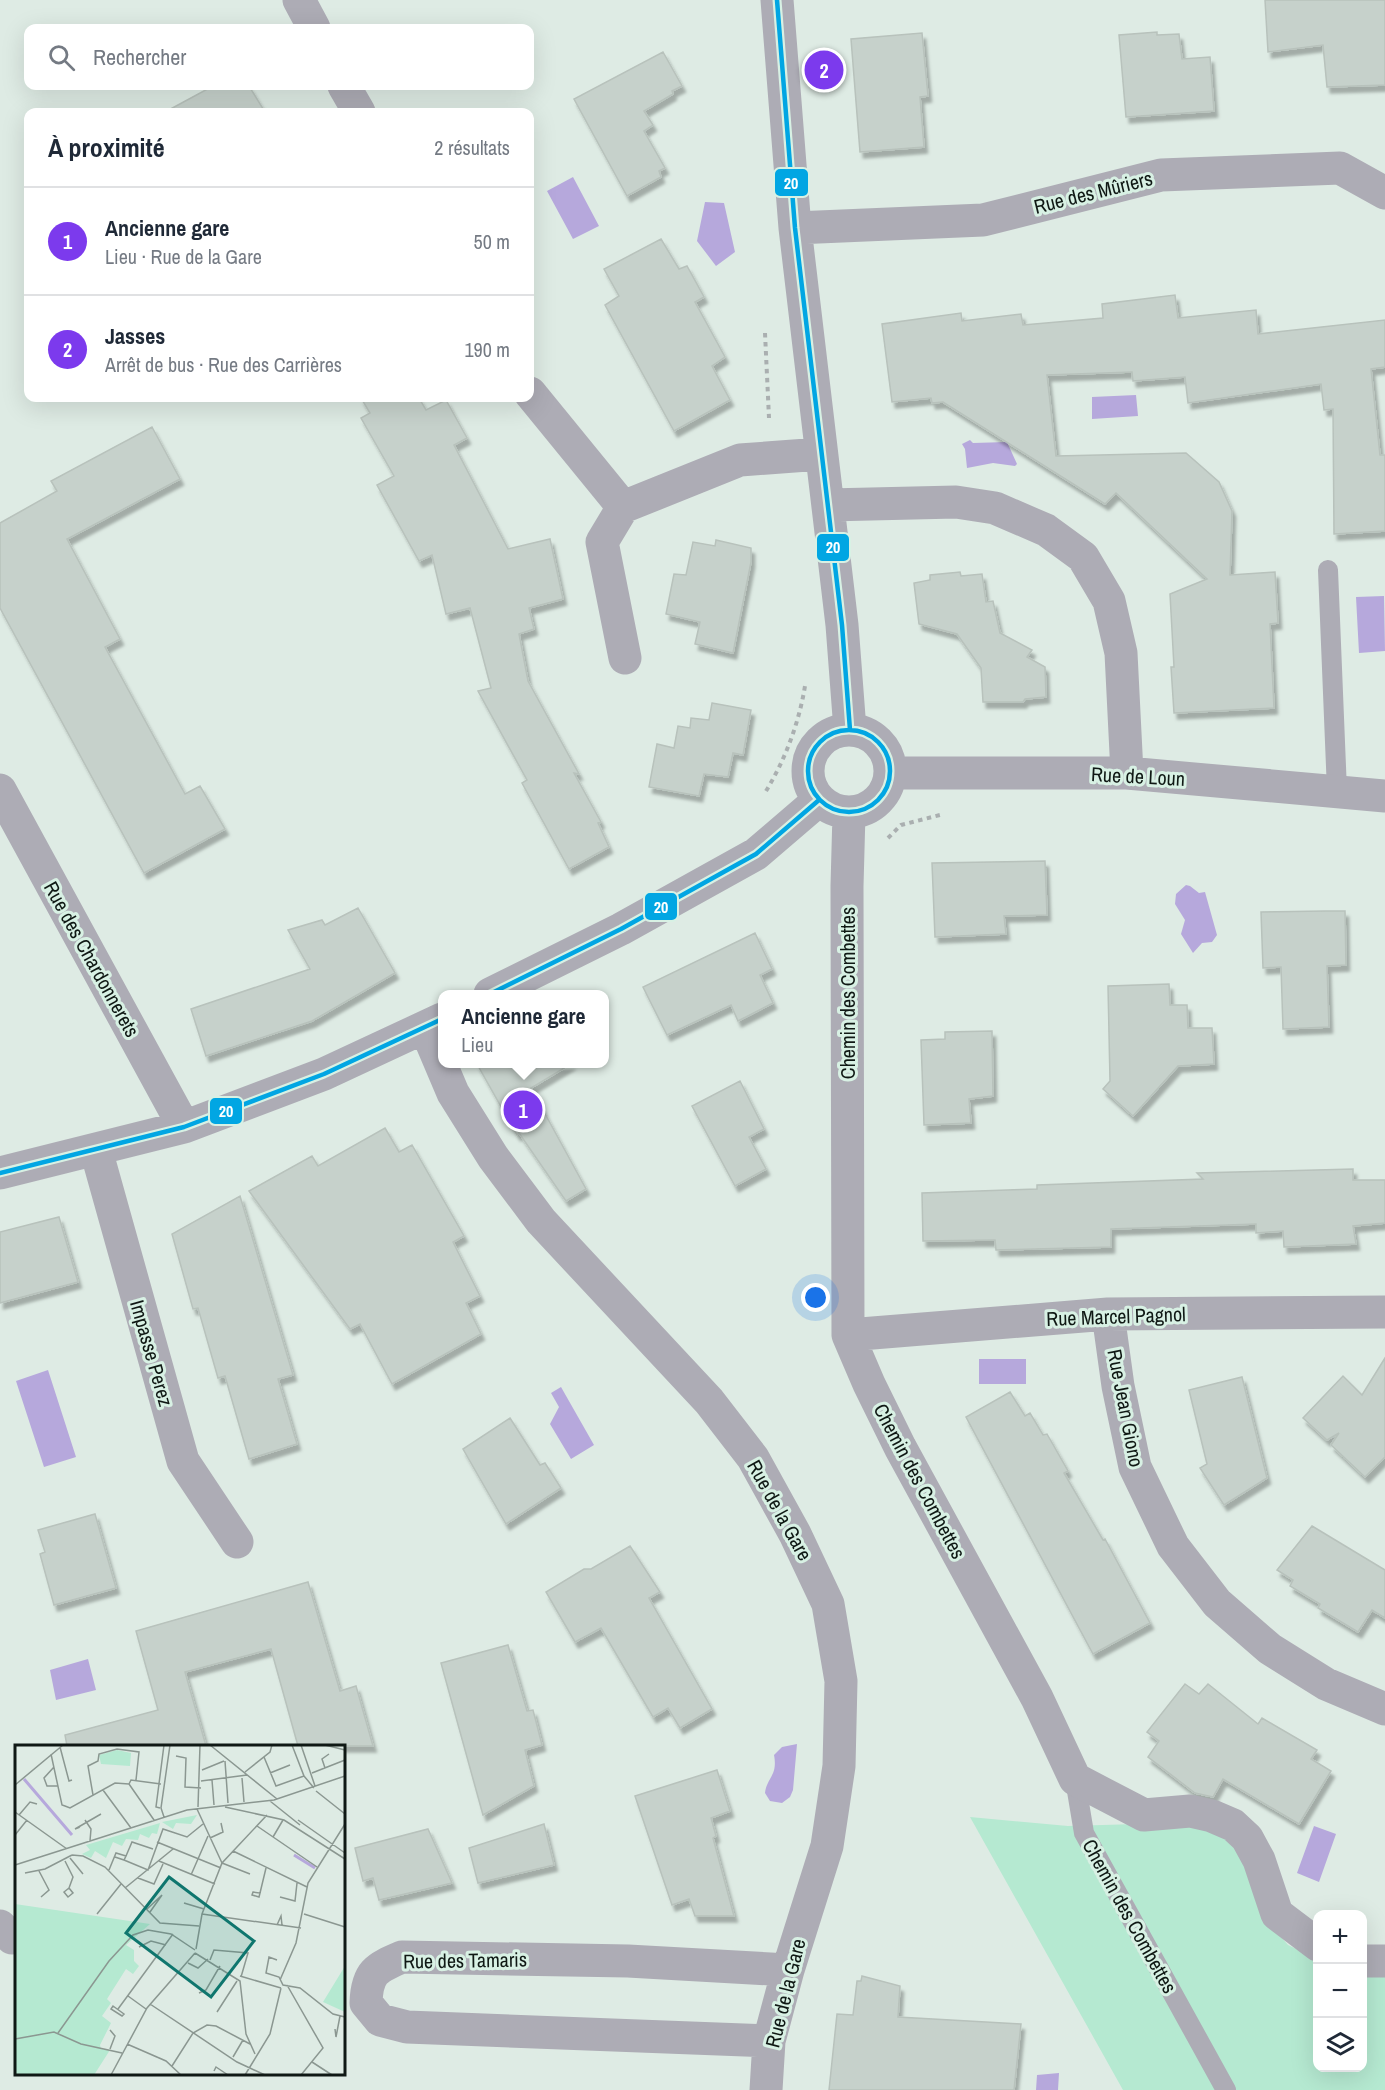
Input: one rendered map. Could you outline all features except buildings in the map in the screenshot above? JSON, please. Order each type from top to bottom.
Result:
[{"type":"street","points":[[299,0],[312,24]]},
{"type":"street","points":[[777,0],[795,228],[842,625],[850,730]]},
{"type":"street","points":[[346,90],[357,108]]},
{"type":"street","name":"Rue des Mûriers","points":[[795,228],[983,220],[1161,175],[1340,168],[1385,193]]},
{"type":"street","points":[[534,398],[623,507]]},
{"type":"street","points":[[625,658],[602,542],[623,507],[740,460],[821,454]]},
{"type":"street","points":[[828,505],[956,502],[995,508],[1046,530],[1083,557],[1109,601],[1121,653],[1128,773]]},
{"type":"street","points":[[498,990],[621,929],[756,854],[834,807],[864,809],[878,801],[887,788],[890,773],[888,757],[879,743],[866,734],[850,730],[834,733],[820,742],[811,755],[808,771],[811,787],[834,807]]},
{"type":"street","name":"Rue de Loun","points":[[890,773],[1128,773],[1385,796]]},
{"type":"street","name":"Rue des Chardonnerets","points":[[0,790],[184,1127]]},
{"type":"street","name":"Chemin des Combettes","points":[[834,807],[847,886],[848,1335],[900,1447],[1037,1698],[1075,1779]]},
{"type":"street","points":[[0,1173],[184,1127],[324,1074],[434,1023]]},
{"type":"street","name":"Rue de la Gare","points":[[434,1023],[438,1038]]},
{"type":"street","name":"Rue de la Gare","points":[[446,1068],[453,1093],[493,1157],[541,1221],[709,1401],[753,1458],[795,1534],[828,1604],[841,1681],[839,1766],[827,1846],[788,1970],[769,2041],[766,2090]]},
{"type":"street","name":"Impasse Perez","points":[[96,1150],[183,1461],[237,1542]]},
{"type":"street","name":"Rue Marcel Pagnol","points":[[848,1335],[1108,1314],[1385,1312]]},
{"type":"street","name":"Rue Jean Giono","points":[[1108,1314],[1118,1386],[1135,1467],[1173,1546],[1217,1603],[1270,1649],[1326,1684],[1385,1709]]},
{"type":"street","points":[[1075,1779],[1144,1815],[1190,1811],[1212,1816],[1233,1825],[1247,1838],[1259,1860],[1277,1914],[1313,1942]]},
{"type":"street","name":"Rue des Tamaris","points":[[769,2041],[407,2027],[380,2020],[366,2002],[367,1986],[378,1968],[402,1957],[628,1961],[788,1970]]},
{"type":"street","points":[[1367,1960],[1385,1962]]},
{"type":"lane","points":[[1328,570],[1337,791]]},
{"type":"lane","name":"Chemin des Combettes","points":[[1075,1779],[1084,1833],[1226,2090]]},
{"type":"path","points":[[887,840],[902,825],[945,813]]},
{"type":"green space","points":[[970,1817],[1068,1826],[1205,1822],[1244,1857],[1269,1923],[1288,1945],[1313,1957],[1313,2072],[1367,2072],[1367,1975],[1385,1975],[1385,2090],[1123,2090]]},
{"type":"shaded area","points":[[573,177],[599,226],[573,239],[547,191]]},
{"type":"shaded area","points":[[705,202],[724,203],[735,252],[716,266],[697,241]]},
{"type":"shaded area","points":[[1136,395],[1138,416],[1092,419],[1092,397]]},
{"type":"shaded area","points":[[970,440],[973,443],[1007,442],[1017,464],[1015,466],[993,463],[967,468],[965,449],[962,444]]},
{"type":"shaded area","points":[[1384,596],[1385,651],[1359,653],[1356,597]]},
{"type":"shaded area","points":[[1186,885],[1199,893],[1205,892],[1217,935],[1212,942],[1202,943],[1193,953],[1181,934],[1185,920],[1175,904],[1176,894]]},
{"type":"shaded area","points":[[979,1359],[1026,1359],[1026,1384],[979,1384]]},
{"type":"shaded area","points":[[48,1370],[76,1457],[44,1467],[16,1381]]},
{"type":"shaded area","points":[[561,1387],[594,1445],[571,1459],[550,1424],[559,1407],[551,1393]]},
{"type":"shaded area","points":[[88,1659],[96,1690],[56,1700],[50,1670]]},
{"type":"shaded area","points":[[797,1744],[793,1790],[790,1797],[782,1803],[770,1801],[765,1793],[775,1768],[774,1755],[782,1747]]},
{"type":"shaded area","points":[[1314,1826],[1336,1834],[1319,1882],[1297,1873]]},
{"type":"shaded area","points":[[1059,2073],[1058,2090],[1036,2090],[1037,2075]]},
{"type":"transit line","name":"20","points":[[777,0],[795,228],[842,625],[850,730]]},
{"type":"transit line","name":"20","points":[[849,730],[865,733],[878,742],[887,755],[890,771],[887,787],[878,800],[865,809],[849,812],[833,809],[820,800],[811,787],[808,771],[811,755],[820,742],[833,733],[849,730]]},
{"type":"transit line","name":"20","points":[[498,990],[621,929],[756,854],[819,800]]},
{"type":"transit line","name":"20","points":[[0,1173],[184,1127],[324,1074],[438,1021]]},
{"type":"place","name":"Jasses","points":[[824,70]]},
{"type":"place","name":"Ancienne gare","points":[[523,1110]]}]
